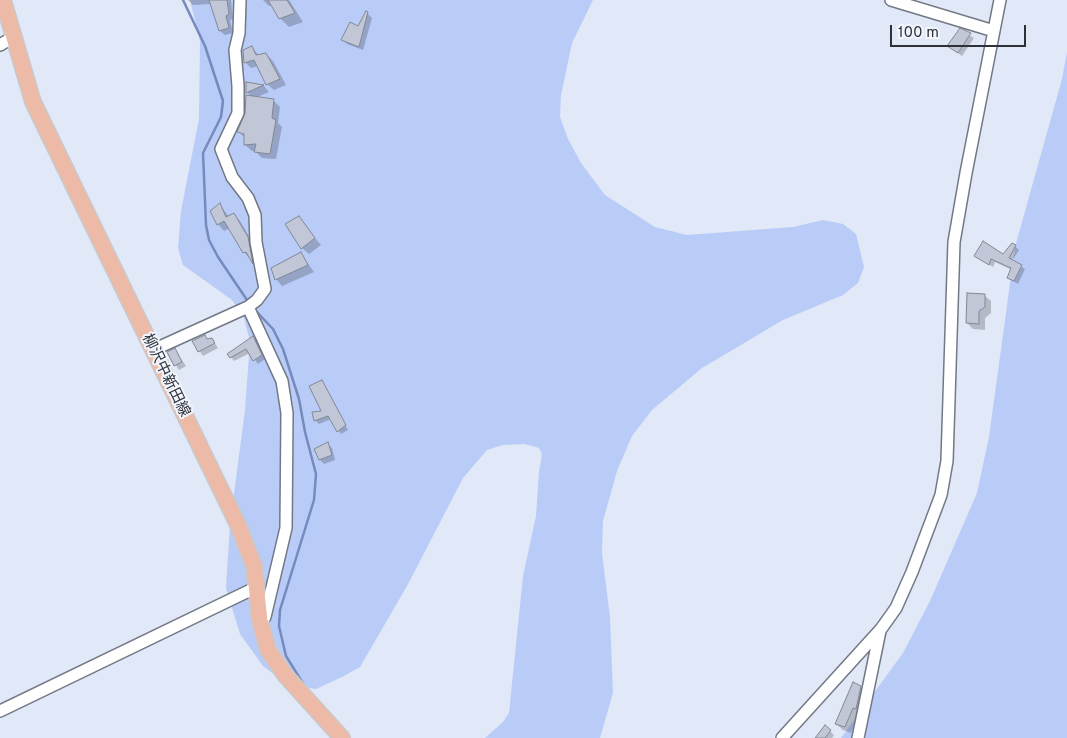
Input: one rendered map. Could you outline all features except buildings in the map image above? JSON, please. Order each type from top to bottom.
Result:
[{"type":"main road","name":"柳沢中新田線","points":[[3,0],[6,41],[33,102],[238,525],[254,566],[260,620],[268,650],[285,675],[342,738]]},
{"type":"street","points":[[153,350],[248,307],[262,294],[266,284],[257,253],[255,215],[248,198],[232,177],[221,149],[238,114],[235,50],[239,32],[240,0]]},
{"type":"street","points":[[891,0],[994,30]]},
{"type":"street","points":[[782,738],[881,630],[896,608],[912,572],[943,487],[948,444],[954,242],[1000,0]]},
{"type":"street","points":[[248,307],[282,381],[287,413],[286,528],[265,617],[260,620]]},
{"type":"street","points":[[0,711],[257,587]]},
{"type":"street","points":[[858,738],[881,630]]},
{"type":"shaded area","points":[[190,0],[593,0],[572,43],[561,95],[560,117],[568,139],[581,163],[605,195],[655,227],[687,235],[793,227],[823,220],[843,224],[856,234],[864,267],[858,283],[843,295],[783,320],[702,368],[652,410],[632,436],[617,471],[603,521],[602,553],[610,617],[613,693],[600,738],[485,738],[503,722],[509,713],[523,576],[536,516],[542,454],[539,448],[525,444],[503,445],[487,450],[463,478],[407,586],[360,667],[316,689],[289,685],[263,666],[240,634],[226,588],[230,524],[245,410],[250,341],[243,315],[232,300],[183,265],[178,248],[181,211],[199,119],[200,41]]},
{"type":"shaded area","points":[[1067,52],[1067,738],[841,738],[903,653],[930,601],[977,493],[989,437],[1015,247],[1062,79]]},
{"type":"waterway","points":[[183,0],[205,46],[223,101],[221,117],[203,153],[206,225],[209,240],[218,257],[249,303]]},
{"type":"waterway","points":[[254,309],[273,329],[283,349],[299,399],[316,474],[314,500],[280,610],[279,626],[286,656],[304,685]]}]
